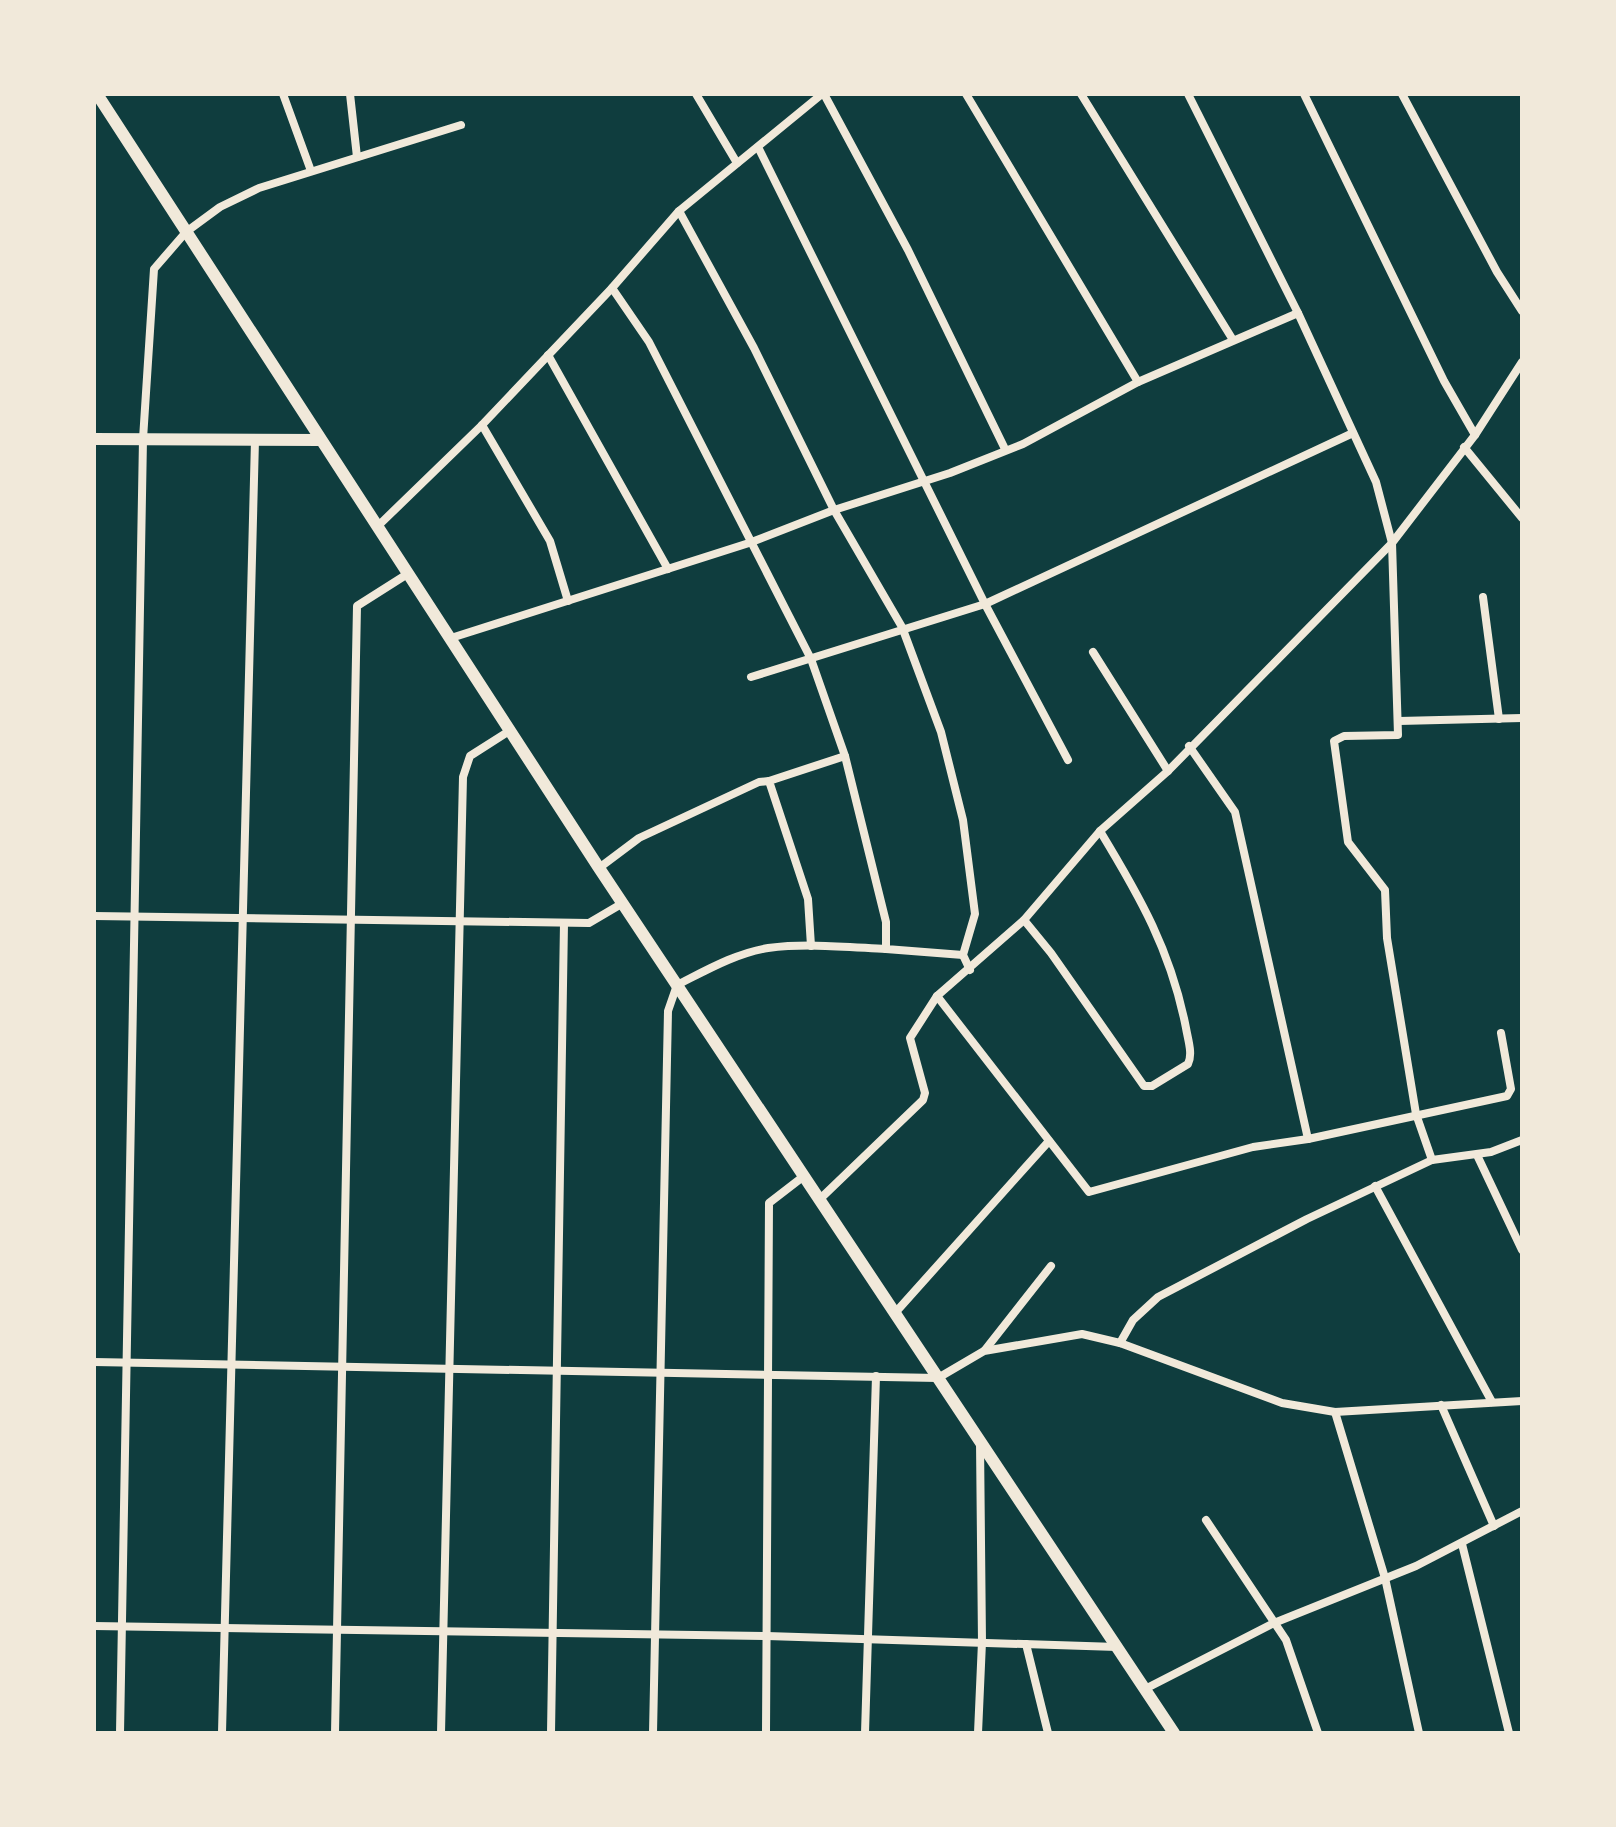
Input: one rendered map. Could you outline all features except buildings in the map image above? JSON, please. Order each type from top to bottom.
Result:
[{"type":"street","points":[[97,94],[599,868],[1174,1733]]},
{"type":"street","points":[[283,94],[311,171]]},
{"type":"street","points":[[350,94],[357,157]]},
{"type":"street","points":[[696,94],[737,163]]},
{"type":"street","points":[[379,525],[482,425],[612,288],[679,211],[823,94],[908,250],[1005,449]]},
{"type":"street","points":[[966,94],[1138,382]]},
{"type":"street","points":[[1081,94],[1233,340]]},
{"type":"street","points":[[1188,94],[1298,313],[1376,482],[1392,543],[1398,735],[1392,738],[1344,736],[1334,741],[1348,842],[1385,890],[1387,938],[1416,1114],[1432,1160]]},
{"type":"street","points":[[1304,94],[1444,381],[1475,435]]},
{"type":"street","points":[[1402,94],[1489,259],[1522,311]]},
{"type":"street","points":[[120,1733],[143,439],[154,269],[186,232],[220,207],[259,188],[461,125]]},
{"type":"street","points":[[758,147],[985,604],[1068,760]]},
{"type":"street","points":[[679,211],[754,348],[834,510],[902,627],[941,732],[963,820],[975,914],[963,955],[970,970]]},
{"type":"street","points":[[612,288],[649,342],[749,543],[811,659],[845,756],[886,922],[886,949]]},
{"type":"street","points":[[451,638],[749,543],[834,510],[924,482],[1023,444],[1138,382],[1298,313]]},
{"type":"street","points":[[548,355],[668,569]]},
{"type":"street","points":[[820,1199],[923,1100],[925,1093],[910,1038],[937,996],[1024,920],[1100,831],[1168,771],[1189,746],[1392,543],[1475,435],[1522,362]]},
{"type":"street","points":[[482,425],[550,541],[568,601]]},
{"type":"street","points":[[751,677],[902,627],[985,604],[1353,433]]},
{"type":"street","points":[[94,439],[320,440]]},
{"type":"street","points":[[222,1733],[255,440]]},
{"type":"street","points":[[1464,447],[1522,518]]},
{"type":"street","points":[[335,1733],[357,606],[409,573]]},
{"type":"street","points":[[1483,597],[1499,719]]},
{"type":"street","points":[[1093,652],[1168,771]]},
{"type":"street","points":[[1399,721],[1522,718]]},
{"type":"street","points":[[441,1733],[463,777],[470,756],[511,730]]},
{"type":"street","points":[[1189,746],[1235,812],[1308,1139]]},
{"type":"street","points":[[599,868],[639,838],[759,782],[845,756]]},
{"type":"street","points":[[769,781],[808,899],[811,946]]},
{"type":"street","points":[[1024,920],[1051,953],[1140,1083],[1152,1086],[1188,1064],[1190,1051],[1180,997],[1162,942],[1149,912],[1100,831]]},
{"type":"street","points":[[94,916],[589,923],[623,903]]},
{"type":"street","points":[[551,1733],[564,923]]},
{"type":"street","points":[[653,1733],[668,1011],[677,985],[739,956],[766,948],[811,946],[963,955]]},
{"type":"street","points":[[937,996],[1089,1192],[1241,1150],[1308,1139],[1507,1096],[1511,1089],[1501,1033]]},
{"type":"street","points":[[1120,1343],[1133,1320],[1158,1297],[1375,1186],[1432,1160],[1477,1155],[1522,1140]]},
{"type":"street","points":[[895,1313],[1049,1141]]},
{"type":"street","points":[[1477,1155],[1522,1250]]},
{"type":"street","points":[[766,1733],[769,1203],[804,1176]]},
{"type":"street","points":[[1375,1186],[1492,1402]]},
{"type":"street","points":[[984,1351],[1051,1266]]},
{"type":"street","points":[[94,1362],[938,1378],[984,1351],[1067,1334],[1120,1343],[1282,1403],[1335,1412],[1522,1401]]},
{"type":"street","points":[[865,1733],[876,1376]]},
{"type":"street","points":[[1441,1405],[1494,1526]]},
{"type":"street","points":[[1335,1412],[1385,1578],[1419,1733]]},
{"type":"street","points":[[978,1733],[982,1642],[980,1441]]},
{"type":"street","points":[[1145,1689],[1274,1623],[1462,1544],[1522,1511]]},
{"type":"street","points":[[1206,1520],[1293,1657],[1318,1733]]},
{"type":"street","points":[[1462,1544],[1509,1733]]},
{"type":"street","points":[[94,1626],[767,1636],[1118,1647]]},
{"type":"street","points":[[1026,1644],[1048,1733]]}]
